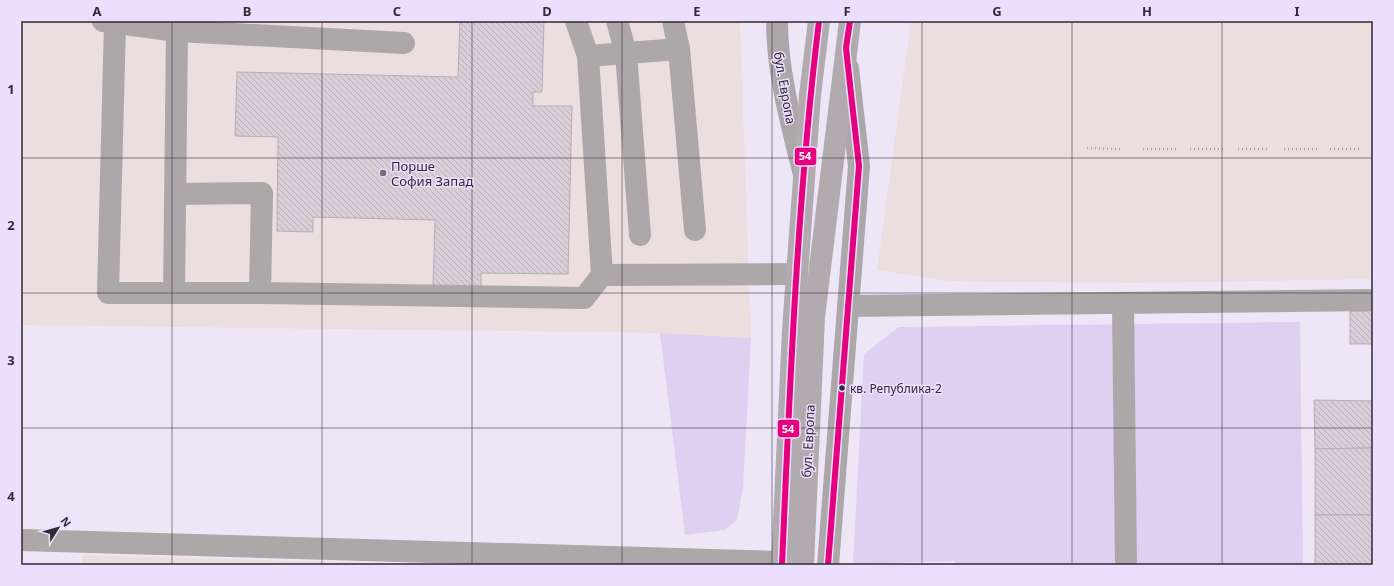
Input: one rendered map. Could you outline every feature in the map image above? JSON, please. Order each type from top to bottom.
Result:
[{"type":"main road","name":"бул. Европа","points":[[789,564],[793,330],[810,95],[819,21]]},
{"type":"main road","name":"бул. Европа","points":[[789,564],[814,317],[850,21]]},
{"type":"street","points":[[404,42],[177,31],[109,22],[108,293],[260,293],[584,298],[602,275],[588,56],[576,21]]},
{"type":"street","points":[[617,21],[626,53],[640,235]]},
{"type":"street","points":[[673,21],[679,49],[695,230]]},
{"type":"street","name":"бул. Европа","points":[[777,21],[777,36],[782,80],[804,177]]},
{"type":"street","points":[[174,293],[177,31]]},
{"type":"street","points":[[828,565],[859,166],[846,48]]},
{"type":"street","points":[[588,56],[679,49]]},
{"type":"street","points":[[176,194],[262,193],[260,293]]},
{"type":"street","points":[[602,275],[797,274]]},
{"type":"street","points":[[848,306],[1373,300]]},
{"type":"street","points":[[1123,304],[1126,565]]},
{"type":"street","points":[[21,540],[789,564]]},
{"type":"path","points":[[1087,148],[1124,148]]},
{"type":"path","points":[[1190,148],[1224,149]]},
{"type":"path","points":[[1143,149],[1177,149]]},
{"type":"path","points":[[1238,149],[1269,149]]},
{"type":"path","points":[[1284,149],[1319,149]]},
{"type":"path","points":[[1330,149],[1362,149]]},
{"type":"shaded area","name":"Порше София Запад","points":[[21,21],[740,21],[751,338],[660,333],[21,325]]},
{"type":"shaded area","points":[[911,21],[1373,21],[1373,279],[1134,283],[949,281],[877,270]]},
{"type":"shaded area","points":[[1300,322],[1303,565],[955,565],[955,561],[853,564],[864,354],[899,327]]},
{"type":"shaded area","points":[[660,333],[751,338],[743,488],[737,520],[725,530],[685,535]]},
{"type":"shaded area","points":[[82,555],[438,565],[82,565]]},
{"type":"building","points":[[460,21],[544,21],[542,92],[533,92],[533,106],[572,106],[568,274],[481,273],[481,289],[433,287],[435,220],[313,217],[313,232],[277,231],[278,137],[235,136],[237,72],[458,77]]},
{"type":"building","points":[[1350,311],[1373,311],[1373,344],[1350,344]]},
{"type":"building","points":[[1314,400],[1373,401],[1373,448],[1315,449]]},
{"type":"building","points":[[1371,448],[1371,515],[1315,515],[1315,449]]},
{"type":"building","points":[[1315,515],[1373,515],[1373,565],[1315,565]]},
{"type":"transit line","name":"54","points":[[782,565],[795,293],[805,156],[819,21]]},
{"type":"transit line","name":"54","points":[[828,565],[859,166],[846,48],[850,21]]},
{"type":"place","name":"Порше София Запад","points":[[383,173]]},
{"type":"place","name":"кв. Република-2","points":[[842,388]]}]
